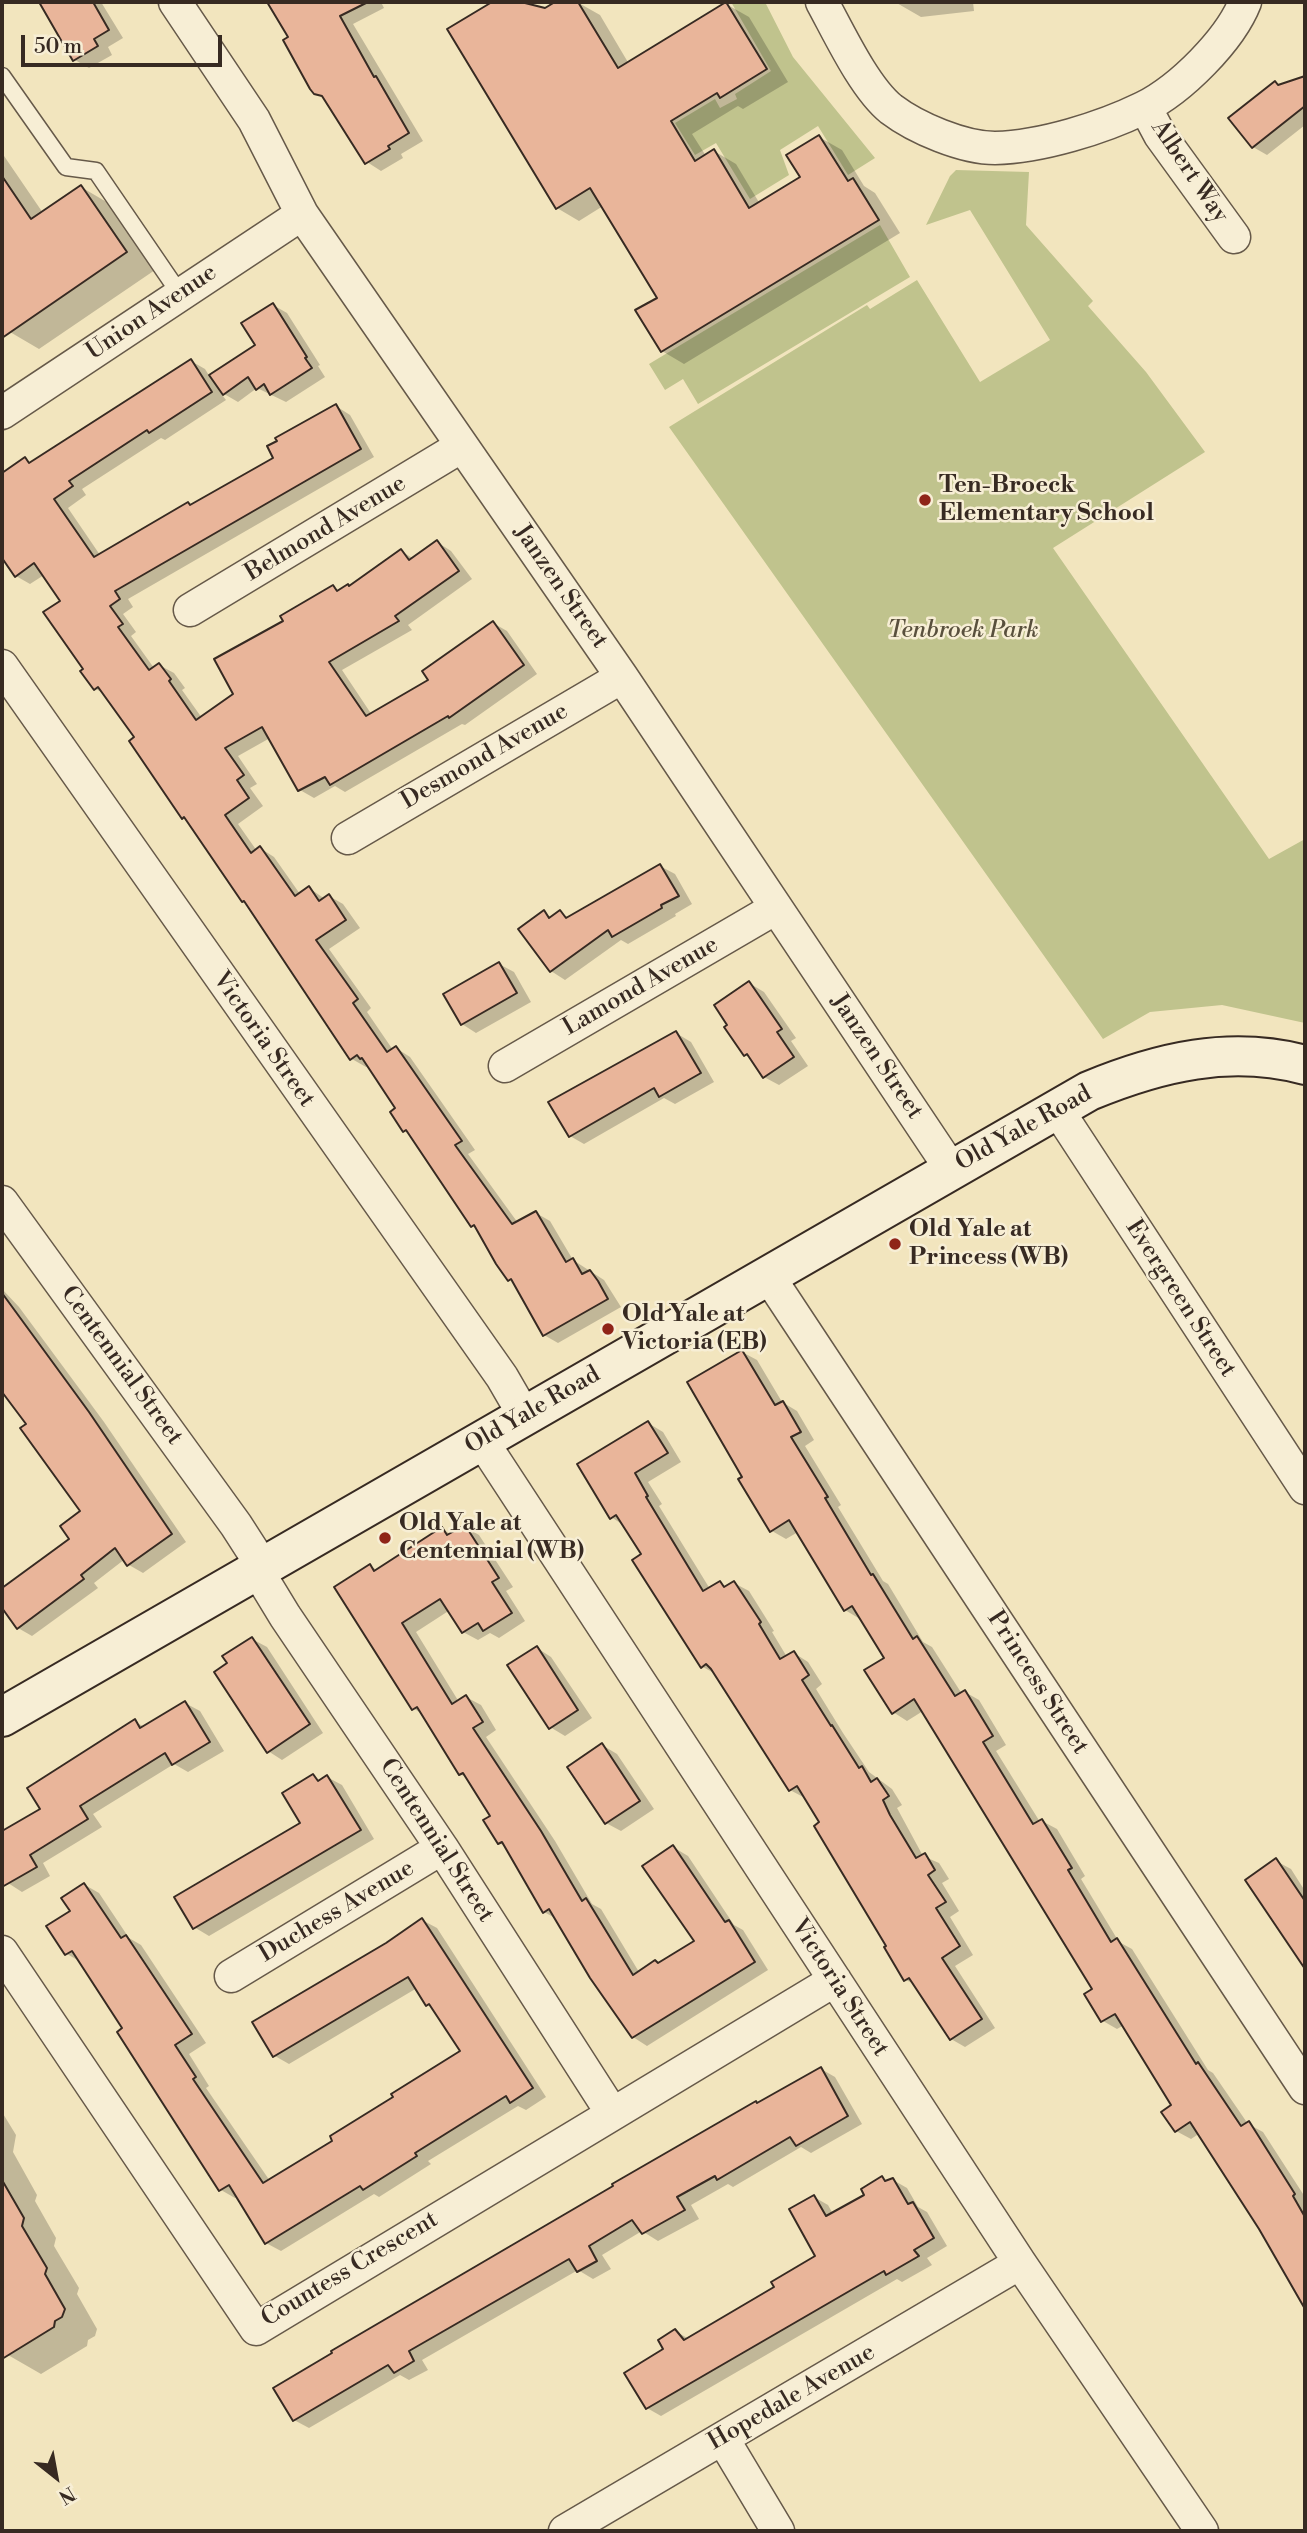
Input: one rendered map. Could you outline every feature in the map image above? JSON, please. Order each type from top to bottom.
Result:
[{"type":"street","name":"Janzen Street","points":[[175,2],[254,120],[302,214],[622,677],[951,1169]]},
{"type":"street","points":[[822,2],[862,74],[891,109],[945,139],[993,148],[1043,142],[1145,107],[1182,80],[1212,53],[1239,19],[1245,2]]},
{"type":"street","name":"Albert Way","points":[[1145,107],[1160,135],[1234,237]]},
{"type":"street","name":"Union Avenue","points":[[2,412],[302,214]]},
{"type":"street","name":"Belmond Avenue","points":[[190,610],[462,446]]},
{"type":"street","name":"Victoria Street","points":[[2,666],[502,1377],[524,1415]]},
{"type":"street","name":"Desmond Avenue","points":[[348,838],[622,677]]},
{"type":"street","name":"Lamond Avenue","points":[[505,1066],[776,908]]},
{"type":"street","name":"Old Yale Road","points":[[2,1715],[1089,1091],[1150,1068],[1187,1059],[1225,1055],[1260,1057],[1305,1065]]},
{"type":"street","name":"Evergreen Street","points":[[1056,1109],[1305,1488]]},
{"type":"street","name":"Centennial Street","points":[[2,1202],[236,1525],[285,1616],[442,1848],[612,2113]]},
{"type":"street","name":"Princess Street","points":[[769,1277],[1305,2088]]},
{"type":"street","name":"Victoria Street","points":[[482,1441],[1020,2263],[1202,2531]]},
{"type":"street","name":"Duchess Avenue","points":[[231,1976],[442,1848]]},
{"type":"street","name":"Countess Crescent","points":[[2,1952],[256,2329],[835,1980]]},
{"type":"street","name":"Hopedale Avenue","points":[[565,2531],[1020,2263]]},
{"type":"street","points":[[723,2439],[778,2531]]},
{"type":"lane","points":[[2,76],[66,167],[96,171],[180,294]]},
{"type":"green space","points":[[731,2],[765,2],[793,57],[875,158],[848,175],[818,126],[780,150],[789,175],[750,199],[716,143],[695,155],[675,123],[715,99],[720,108],[737,99],[735,94],[771,71]]},
{"type":"green space","name":"Tenbroek Park","points":[[956,170],[1029,172],[1026,225],[1093,301],[1088,306],[1146,372],[1205,452],[1053,548],[1269,859],[1305,839],[1305,1023],[1222,1005],[1150,1012],[1103,1039],[669,427],[867,305],[870,309],[917,280],[980,382],[1050,340],[970,210],[926,225],[950,176]]},
{"type":"green space","points":[[880,225],[910,277],[698,404],[683,379],[665,390],[649,364]]},
{"type":"building","points":[[39,2],[93,2],[109,30],[94,39],[98,46],[73,61]]},
{"type":"building","points":[[267,2],[368,2],[340,16],[409,133],[388,146],[390,149],[365,164],[322,96],[314,94],[310,89],[283,40],[288,37]]},
{"type":"building","points":[[492,2],[521,2],[545,8],[555,2],[578,2],[618,68],[726,2],[767,69],[720,98],[717,93],[671,121],[695,161],[714,149],[749,208],[800,177],[786,155],[819,135],[848,181],[853,178],[879,220],[661,352],[635,310],[657,298],[590,188],[556,209],[447,29]]},
{"type":"building","points":[[1305,76],[1305,106],[1252,148],[1228,118],[1275,81],[1278,85]]},
{"type":"building","points":[[2,176],[31,219],[81,185],[127,252],[2,338]]},
{"type":"building","points":[[273,303],[312,368],[270,395],[264,384],[256,390],[248,377],[223,395],[209,375],[255,345],[241,323]]},
{"type":"building","points":[[191,359],[212,392],[69,481],[73,486],[54,499],[94,557],[188,502],[190,505],[273,458],[267,446],[277,441],[275,438],[336,404],[361,449],[115,591],[120,599],[110,606],[123,624],[118,627],[149,670],[159,663],[196,720],[233,694],[214,659],[283,621],[280,616],[333,585],[337,591],[348,584],[349,586],[401,549],[409,560],[437,540],[459,571],[395,616],[399,621],[329,662],[366,716],[428,680],[422,671],[493,621],[524,665],[449,718],[448,716],[330,785],[325,777],[298,791],[262,727],[225,748],[244,775],[237,780],[249,798],[225,815],[251,853],[260,846],[295,896],[309,886],[319,901],[329,894],[346,920],[316,940],[358,999],[353,1003],[387,1052],[396,1046],[462,1141],[455,1145],[512,1224],[536,1211],[566,1262],[573,1258],[582,1274],[590,1270],[598,1281],[608,1299],[543,1336],[511,1279],[508,1281],[496,1264],[474,1225],[471,1227],[406,1130],[403,1132],[390,1112],[395,1108],[362,1058],[357,1055],[350,1060],[244,901],[242,902],[184,817],[182,819],[129,741],[134,737],[98,687],[94,690],[80,671],[83,669],[43,612],[60,601],[34,563],[15,577],[2,558],[2,473],[25,457],[29,463]]},
{"type":"building","points":[[660,864],[679,896],[612,937],[608,930],[550,972],[518,929],[544,910],[549,918],[560,910],[566,918]]},
{"type":"building","points":[[499,962],[517,993],[461,1025],[443,994]]},
{"type":"building","points":[[749,981],[782,1029],[777,1032],[794,1057],[763,1078],[724,1027],[727,1025],[714,1005]]},
{"type":"building","points":[[676,1031],[701,1073],[659,1097],[654,1088],[569,1137],[548,1102]]},
{"type":"building","points":[[2,1293],[89,1412],[172,1534],[127,1566],[115,1548],[81,1575],[84,1579],[17,1629],[2,1608],[2,1588],[69,1539],[60,1526],[80,1511],[20,1428],[26,1424],[2,1392]]},
{"type":"building","points":[[742,1350],[775,1405],[783,1401],[801,1432],[791,1437],[871,1575],[873,1574],[913,1639],[917,1636],[955,1696],[965,1690],[993,1736],[983,1742],[1033,1824],[1042,1819],[1072,1868],[1068,1870],[1111,1942],[1117,1938],[1196,2064],[1198,2062],[1241,2126],[1249,2121],[1295,2194],[1293,2196],[1305,2217],[1305,2309],[1259,2229],[1190,2122],[1175,2132],[1161,2112],[1171,2105],[1115,2014],[1101,2022],[1084,1994],[1092,1989],[914,1699],[892,1714],[864,1670],[884,1658],[852,1606],[844,1611],[789,1520],[770,1532],[738,1479],[742,1477],[687,1382]]},
{"type":"building","points":[[648,1421],[668,1453],[635,1473],[648,1496],[646,1497],[703,1591],[720,1581],[724,1587],[734,1581],[761,1622],[759,1624],[780,1659],[794,1651],[809,1675],[802,1680],[831,1726],[859,1768],[862,1766],[871,1782],[877,1778],[889,1796],[883,1800],[916,1858],[925,1853],[935,1870],[928,1875],[946,1902],[936,1908],[960,1946],[942,1958],[982,2019],[950,2040],[909,1978],[904,1981],[814,1826],[819,1822],[797,1786],[789,1791],[711,1669],[706,1664],[701,1668],[632,1560],[641,1554],[616,1515],[610,1519],[577,1464]]},
{"type":"building","points":[[465,1525],[499,1578],[492,1582],[512,1613],[483,1631],[478,1623],[462,1633],[440,1599],[402,1623],[452,1704],[466,1695],[483,1722],[473,1728],[541,1831],[582,1901],[586,1898],[633,1975],[655,1960],[658,1963],[694,1941],[642,1866],[673,1845],[725,1922],[729,1920],[755,1962],[632,2038],[590,1978],[549,1909],[543,1913],[502,1842],[498,1844],[483,1820],[490,1816],[463,1773],[459,1775],[417,1707],[412,1710],[334,1587],[370,1564],[374,1571],[442,1527],[447,1535]]},
{"type":"building","points":[[252,1637],[310,1724],[267,1753],[214,1672],[227,1663],[222,1656]]},
{"type":"building","points":[[537,1646],[578,1710],[549,1729],[507,1665]]},
{"type":"building","points":[[185,1701],[210,1742],[172,1765],[165,1753],[80,1806],[88,1819],[30,1855],[37,1867],[2,1887],[2,1831],[40,1809],[27,1788],[135,1719],[140,1728]]},
{"type":"building","points":[[602,1743],[640,1801],[605,1824],[567,1767]]},
{"type":"building","points":[[313,1774],[318,1781],[327,1775],[361,1830],[193,1929],[174,1897],[300,1823],[282,1793]]},
{"type":"building","points":[[1276,1858],[1305,1901],[1305,1969],[1245,1880]]},
{"type":"building","points":[[84,1883],[121,1938],[126,1935],[192,2034],[175,2045],[196,2077],[193,2079],[263,2183],[332,2141],[330,2136],[460,2051],[408,1977],[273,2057],[252,2022],[386,1943],[422,1918],[533,2088],[510,2103],[506,2096],[415,2153],[417,2156],[363,2190],[360,2186],[265,2244],[229,2185],[219,2191],[117,2032],[122,2028],[72,1951],[65,1955],[46,1926],[70,1911],[61,1898]]},
{"type":"building","points":[[821,2067],[848,2116],[796,2146],[790,2137],[717,2180],[715,2176],[677,2197],[685,2210],[642,2234],[632,2220],[589,2246],[597,2261],[577,2272],[569,2259],[409,2351],[414,2361],[394,2373],[388,2365],[293,2421],[273,2388],[332,2353],[331,2351],[613,2186],[612,2184]]},
{"type":"building","points":[[882,2176],[885,2181],[893,2178],[908,2204],[913,2202],[934,2238],[914,2250],[919,2256],[886,2275],[884,2271],[646,2409],[624,2373],[663,2349],[658,2340],[675,2329],[684,2340],[774,2287],[771,2282],[815,2256],[789,2209],[814,2195],[826,2216],[864,2195],[861,2189]]},
{"type":"building","points":[[2,2180],[24,2218],[22,2226],[47,2268],[45,2274],[65,2309],[62,2317],[55,2321],[54,2327],[2,2359]]},
{"type":"place","name":"Ten-Broeck Elementary School","points":[[925,500]]},
{"type":"place","name":"Old Yale at Princess (WB)","points":[[895,1244]]},
{"type":"place","name":"Old Yale at Victoria (EB)","points":[[608,1329]]},
{"type":"place","name":"Old Yale at Centennial (WB)","points":[[385,1538]]}]
